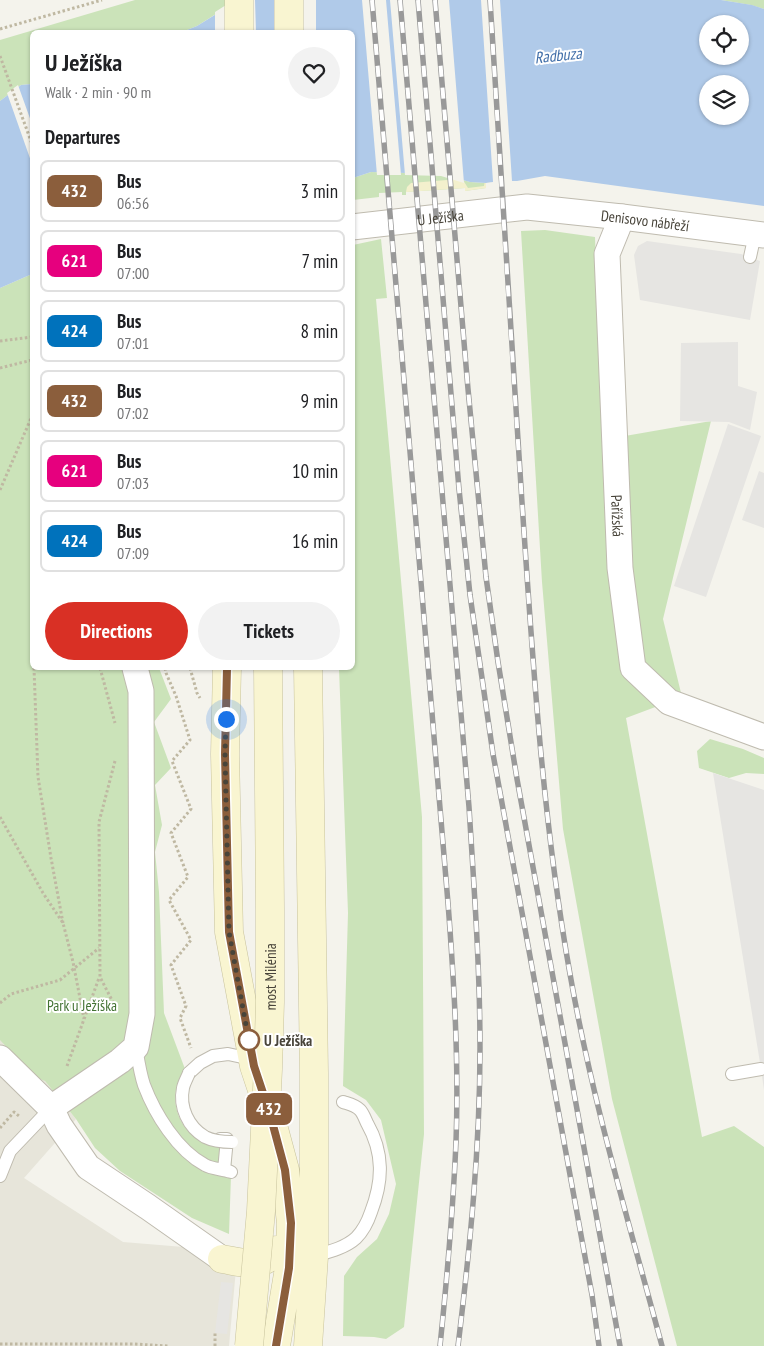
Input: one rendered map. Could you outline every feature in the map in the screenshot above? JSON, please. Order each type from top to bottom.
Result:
[{"type":"main road","points":[[239,0],[239,30]]},
{"type":"main road","points":[[289,0],[289,30]]},
{"type":"main road","points":[[227,670],[225,754],[229,932],[254,1066],[270,1114],[285,1170],[291,1223],[289,1268],[276,1346]]},
{"type":"main road","name":"most Milénia","points":[[249,1346],[261,1211],[270,1021],[268,670]]},
{"type":"main road","points":[[308,670],[314,1073],[314,1256],[308,1346]]},
{"type":"main road","points":[[222,1259],[252,1263],[263,1262],[272,1255],[280,1244],[291,1223]]},
{"type":"street","name":"Denisovo nábřeží","points":[[527,207],[622,217],[756,242]]},
{"type":"street","name":"U Ježíška","points":[[355,227],[527,207]]},
{"type":"street","name":"Pařížská","points":[[622,217],[608,254],[620,568],[633,668],[669,702],[764,736]]},
{"type":"street","points":[[51,1108],[120,1061],[136,1047],[142,1014],[140,691],[135,670]]},
{"type":"street","points":[[0,1058],[51,1108],[59,1126],[88,1167],[148,1206],[222,1259]]},
{"type":"lane","points":[[136,1047],[144,1084],[162,1121],[178,1143],[194,1159],[207,1166],[228,1171],[227,1139],[219,1139],[206,1134],[195,1126],[188,1115],[185,1102],[186,1088],[191,1074]]},
{"type":"lane","points":[[232,1142],[219,1142],[205,1137],[194,1128],[186,1116],[182,1102],[183,1087],[200,1063],[213,1056],[228,1054],[242,1057],[254,1066]]},
{"type":"lane","points":[[732,1074],[761,1069]]},
{"type":"lane","points":[[314,1256],[334,1251],[356,1238],[368,1222],[376,1198],[380,1176],[380,1159],[373,1134],[361,1111],[352,1104],[343,1102]]},
{"type":"lane","points":[[0,1176],[10,1151],[51,1108]]},
{"type":"path","points":[[0,29],[102,0]]},
{"type":"path","points":[[0,56],[30,138]]},
{"type":"path","points":[[0,340],[30,337]]},
{"type":"path","points":[[0,368],[30,360]]},
{"type":"path","points":[[0,490],[30,421]]},
{"type":"path","points":[[34,670],[38,777],[63,922],[84,1019]]},
{"type":"path","points":[[101,670],[117,732]]},
{"type":"path","points":[[165,670],[190,740],[172,761],[190,808],[171,833],[188,877],[169,900],[191,940],[171,966],[186,1006],[180,1018],[193,1056]]},
{"type":"path","points":[[191,670],[197,693]]},
{"type":"path","points":[[51,1108],[100,978],[99,822],[115,759]]},
{"type":"path","points":[[0,817],[43,893],[63,922]]},
{"type":"path","points":[[0,1003],[11,994],[60,980],[99,948]]},
{"type":"path","points":[[100,978],[117,1011]]},
{"type":"path","points":[[0,1128],[14,1112],[20,1117]]},
{"type":"path","points":[[215,1333],[215,1346]]},
{"type":"path","points":[[0,1344],[168,1346]]},
{"type":"shaded area","points":[[647,241],[741,254],[760,261],[750,320],[640,300],[634,255],[638,246]]},
{"type":"shaded area","points":[[738,342],[738,386],[757,392],[750,430],[729,422],[680,421],[681,343]]},
{"type":"shaded area","points":[[728,424],[761,436],[706,597],[674,586]]},
{"type":"shaded area","points":[[759,471],[764,473],[764,528],[742,520]]},
{"type":"shaded area","points":[[713,773],[764,790],[764,1090],[761,1069]]},
{"type":"shaded area","points":[[0,961],[41,1076],[76,1119],[24,1178],[123,1242],[220,1250],[238,1247],[229,1346],[0,1346]]},
{"type":"shaded area","points":[[221,1282],[233,1283],[227,1334],[215,1333]]},
{"type":"green space","points":[[135,0],[238,0],[197,26],[187,30],[34,30]]},
{"type":"green space","points":[[721,0],[764,0],[764,9],[751,5]]},
{"type":"green space","points":[[30,31],[30,84],[21,85],[0,101],[0,40]]},
{"type":"green space","points":[[371,172],[441,174],[470,182],[486,183],[486,188],[465,191],[465,188],[406,192],[406,195],[402,195],[402,192],[379,193],[379,197],[355,200],[355,177]]},
{"type":"green space","points":[[545,230],[595,237],[602,440],[711,421],[663,619],[682,697],[626,718],[702,1137],[734,1126],[764,1147],[764,1346],[677,1346],[612,1099],[563,829],[542,582],[521,231]]},
{"type":"green space","points":[[381,239],[387,298],[376,299],[422,817],[424,1134],[404,1327],[386,1339],[343,1336],[344,1276],[357,1257],[377,1239],[389,1214],[396,1184],[381,1120],[366,1100],[343,1086],[348,913],[339,670],[355,670],[355,245]]},
{"type":"green space","name":"Park u Ježíška","points":[[30,275],[30,670],[160,670],[171,699],[154,722],[171,768],[155,785],[162,825],[155,852],[159,892],[164,1013],[185,1069],[176,1088],[175,1097],[176,1107],[183,1125],[203,1143],[232,1146],[229,1234],[192,1218],[120,1171],[95,1148],[76,1119],[45,1081],[35,1077],[0,1040],[0,288]]},
{"type":"green space","points":[[710,739],[743,749],[764,758],[764,774],[746,773],[729,778],[699,768],[697,751]]},
{"type":"sand","points":[[463,180],[468,188],[484,186],[485,180],[517,181],[486,183],[486,188],[465,191],[465,188],[406,192],[407,187],[411,183]]},
{"type":"water","name":"Radbuza","points":[[239,0],[721,0],[764,9],[764,206],[545,176],[517,181],[486,183],[470,182],[441,174],[371,172],[355,177],[355,30],[187,30],[197,26]]},
{"type":"water","points":[[30,84],[30,275],[0,288],[0,101],[21,85]]},
{"type":"pier","points":[[234,0],[255,0],[256,30],[215,30],[215,12]]},
{"type":"pier","points":[[274,0],[316,0],[316,30],[274,30]]},
{"type":"pier","points":[[362,0],[386,0],[401,175],[377,175]]},
{"type":"pier","points":[[390,0],[449,0],[464,183],[441,176],[405,175]]},
{"type":"pier","points":[[481,0],[500,0],[512,181],[517,181],[517,184],[486,185],[486,183],[493,182]]},
{"type":"pier","points":[[18,85],[30,118],[30,158],[7,93]]},
{"type":"railway","points":[[372,0],[454,992],[457,1082],[456,1142],[450,1244],[440,1346]]},
{"type":"railway","points":[[400,0],[469,807],[478,957],[480,1085],[470,1235],[458,1346]]},
{"type":"railway","points":[[418,0],[459,489],[470,595],[493,754],[592,1295],[599,1346]]},
{"type":"railway","points":[[435,0],[486,577],[517,779],[620,1346]]},
{"type":"railway","points":[[490,0],[532,643],[541,754],[553,864],[570,974],[589,1068],[662,1346]]},
{"type":"bus line","name":"432","points":[[227,670],[225,754],[229,932],[254,1066],[270,1114],[285,1170],[291,1223],[289,1268],[276,1346]]},
{"type":"place","name":"U Ježíška","points":[[249,1040]]},
{"type":"route","points":[[226,719],[229,932],[250,1047],[249,1040]]}]
